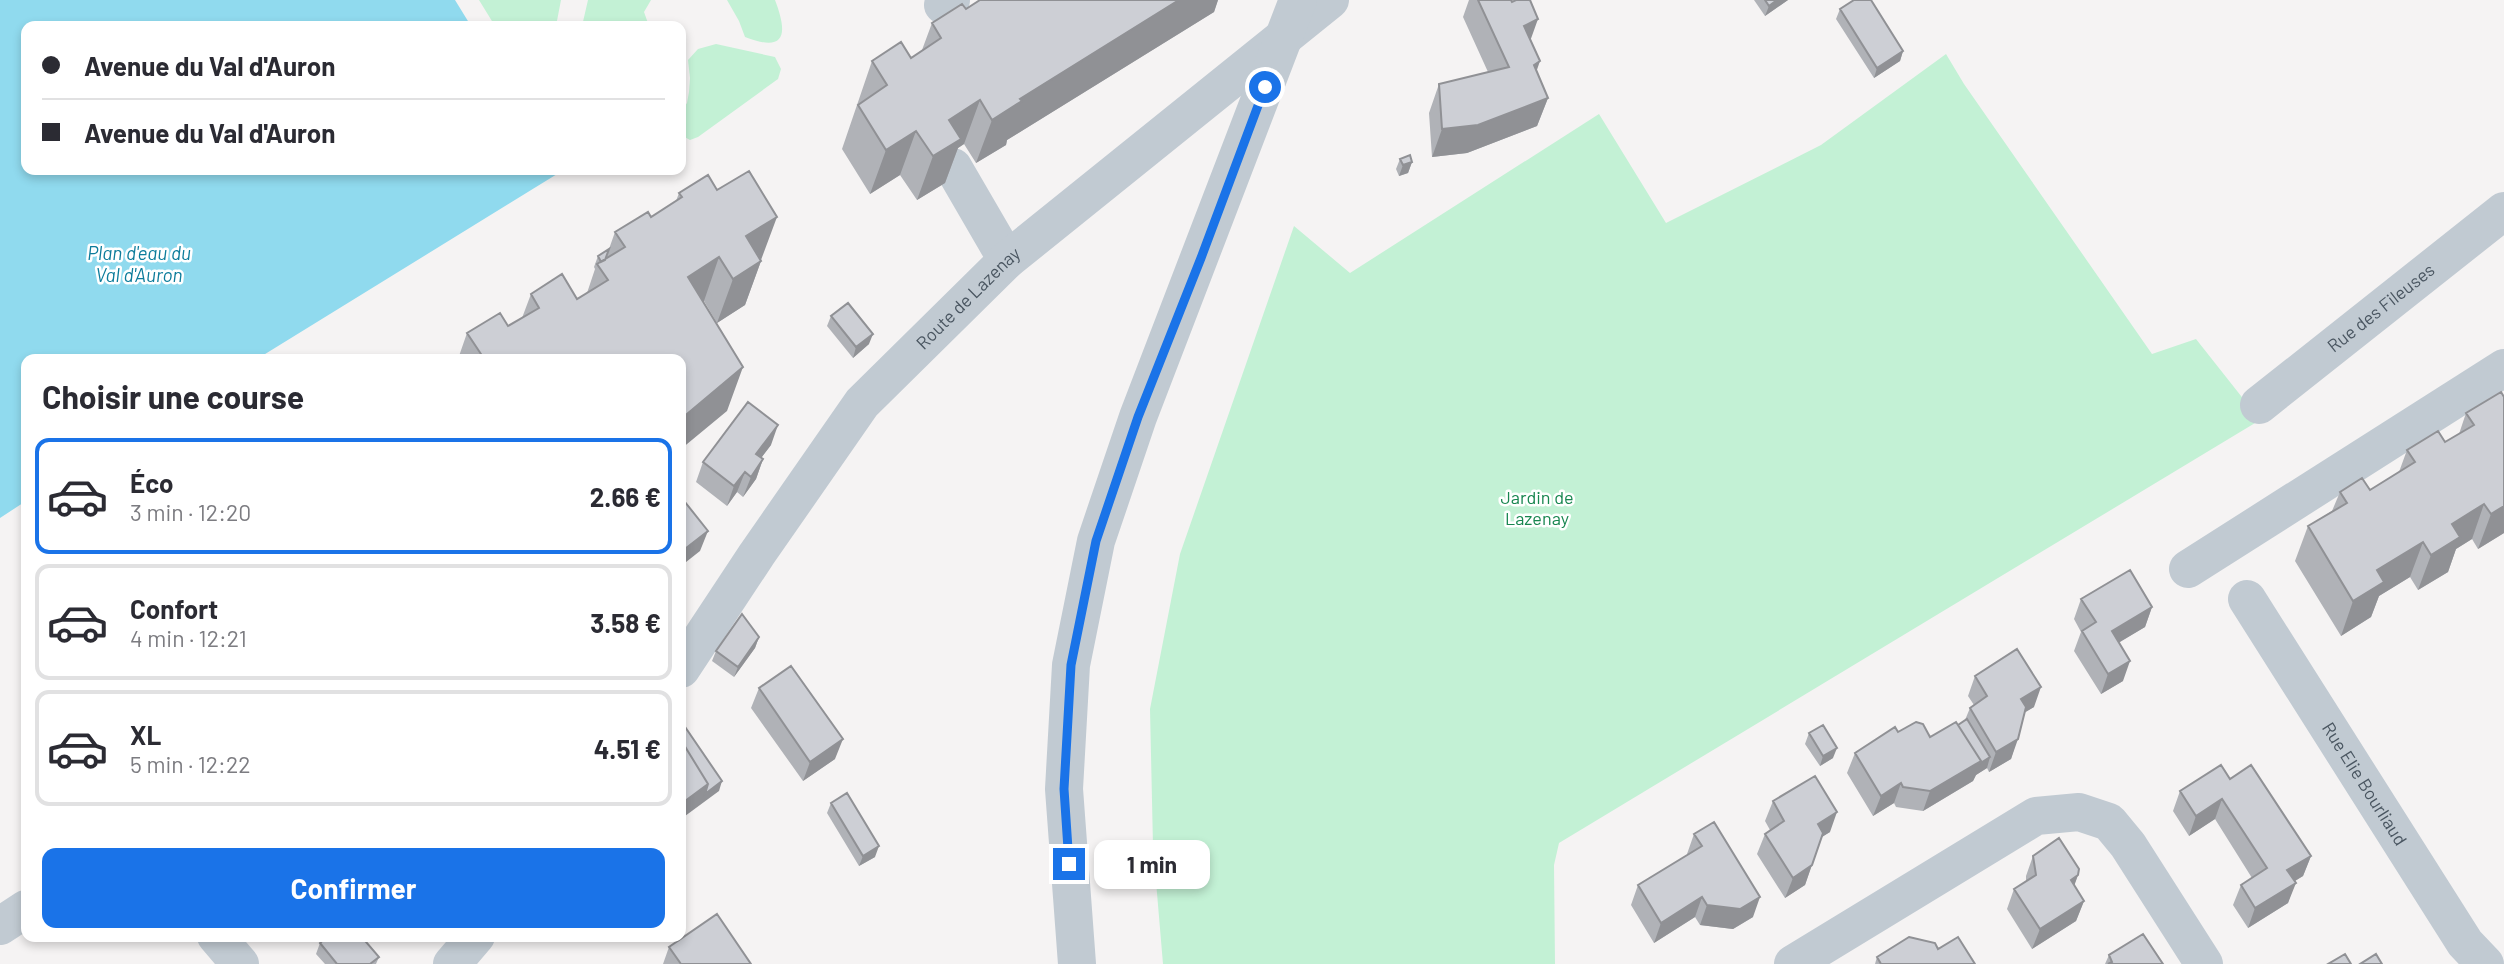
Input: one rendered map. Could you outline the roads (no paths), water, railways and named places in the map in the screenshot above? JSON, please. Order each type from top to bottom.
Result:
[{"type":"street","points":[[1077,964],[1064,789],[1071,665],[1096,541],[1138,417],[1298,0]]},
{"type":"street","name":"Route de Lazenay","points":[[686,661],[862,403],[1007,260],[1330,0]]},
{"type":"street","points":[[953,167],[1007,260]]},
{"type":"street","name":"Rue des Fileuses","points":[[2259,405],[2504,211]]},
{"type":"street","points":[[2188,569],[2504,368]]},
{"type":"street","name":"Rue Elie Bourliaud","points":[[2247,599],[2465,943],[2485,964]]},
{"type":"street","points":[[1793,964],[2036,816],[2079,812],[2109,822],[2116,830],[2204,964]]},
{"type":"street","points":[[0,926],[21,912]]},
{"type":"street","points":[[221,942],[240,964]]},
{"type":"street","points":[[452,964],[471,942]]},
{"type":"water","name":"Plan d'eau du Val d'Auron","points":[[0,0],[455,0],[468,21],[21,21],[21,175],[556,175],[265,354],[21,354],[21,504],[0,518]]},
{"type":"park label","name":"Jardin de Lazenay","points":[[1537,508]]}]
